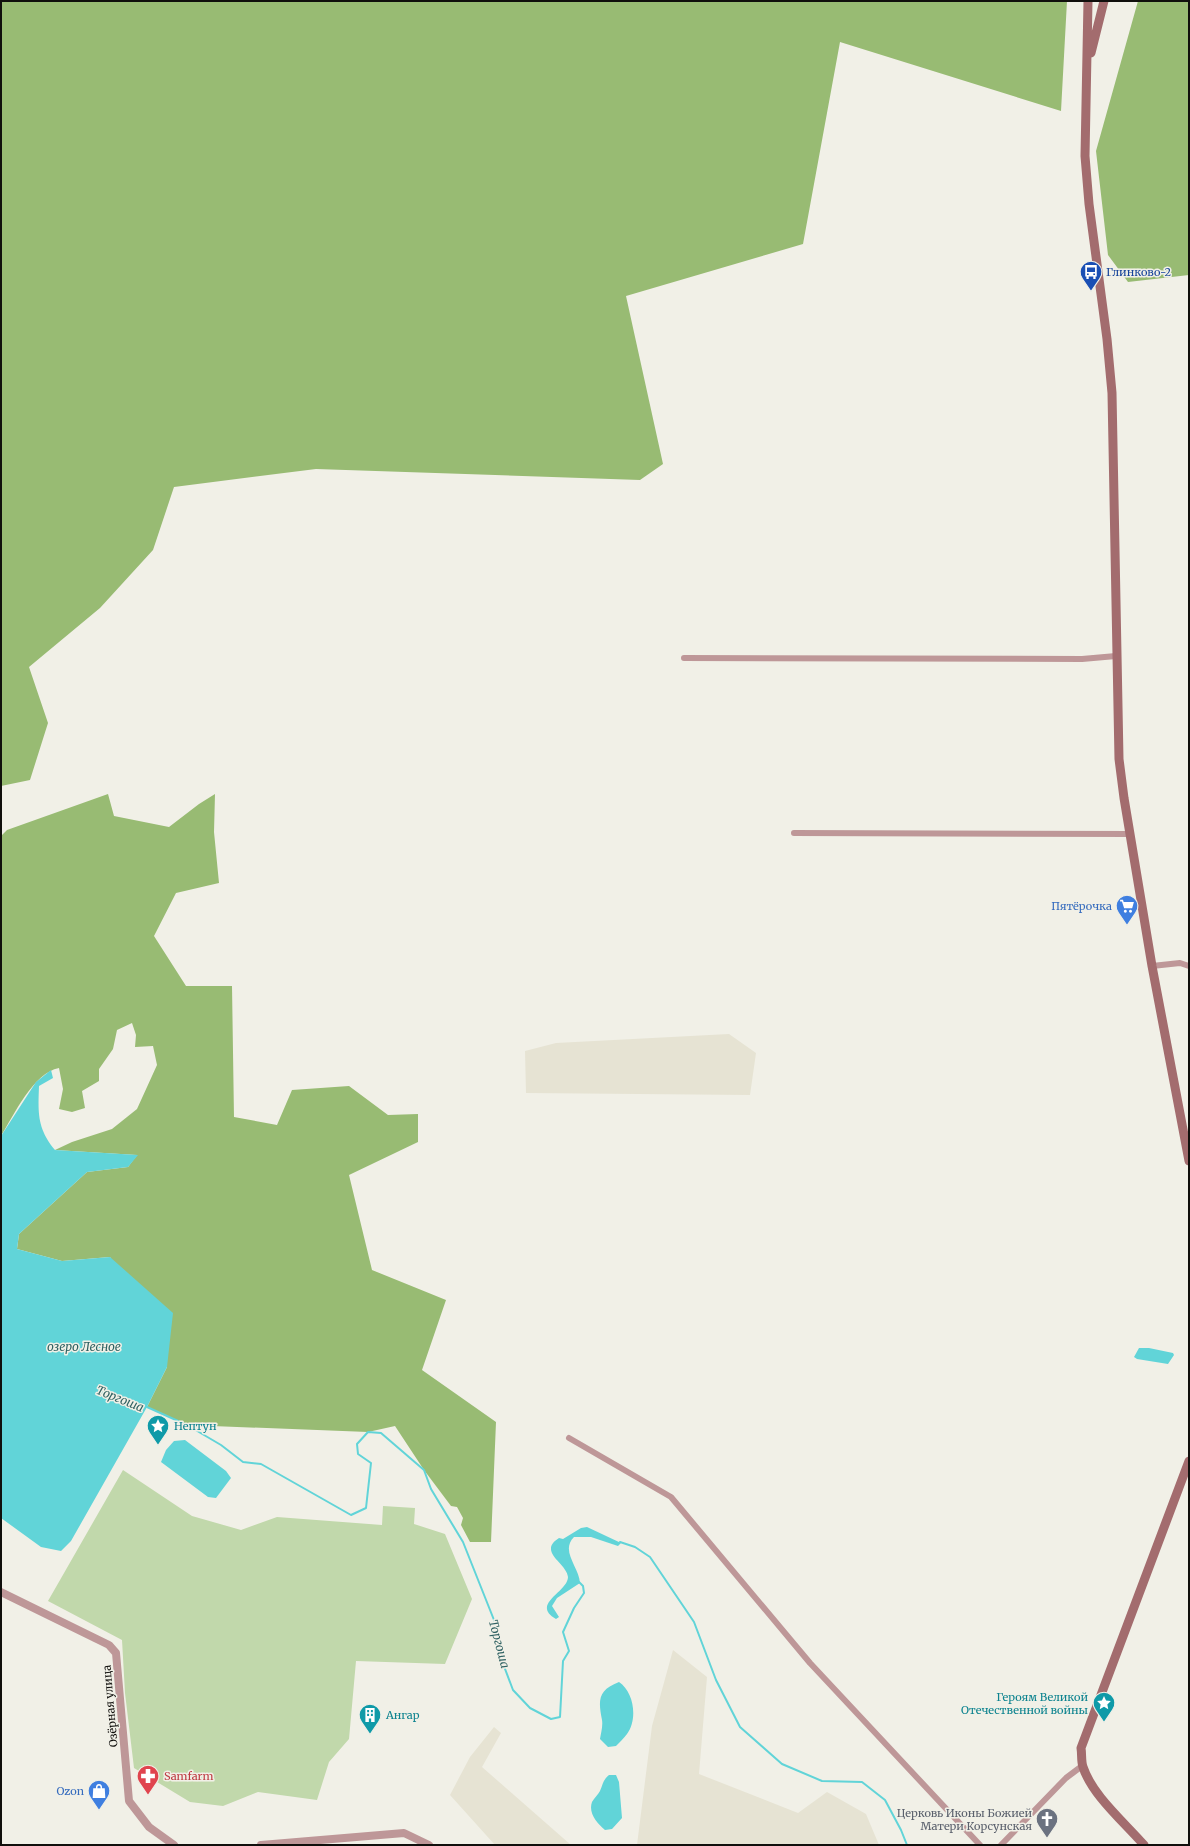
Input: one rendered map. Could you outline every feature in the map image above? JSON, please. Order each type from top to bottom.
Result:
[{"type":"main road","points":[[1088,1],[1084,136],[1086,176],[1104,310],[1112,393],[1119,759],[1152,966],[1189,1161]]},
{"type":"main road","points":[[1087,68],[1104,1]]},
{"type":"main road","points":[[1144,1845],[1097,1792],[1082,1766],[1081,1748],[1189,1461]]},
{"type":"street","points":[[684,658],[1082,659],[1116,656]]},
{"type":"street","points":[[794,832],[1131,834]]},
{"type":"street","points":[[1152,966],[1180,963],[1189,966]]},
{"type":"street","points":[[569,1438],[671,1497],[810,1662],[980,1845]]},
{"type":"street","name":"Озёрная улица","points":[[1,1592],[110,1645],[116,1653],[129,1801],[148,1827],[174,1845]]},
{"type":"street","points":[[1001,1845],[1066,1778],[1082,1766]]},
{"type":"street","points":[[260,1845],[404,1834],[429,1845]]},
{"type":"shaded area","points":[[729,1034],[756,1053],[750,1095],[526,1093],[525,1051],[556,1043]]},
{"type":"shaded area","points":[[673,1650],[707,1677],[699,1774],[798,1813],[827,1792],[866,1814],[879,1845],[637,1845],[652,1726]]},
{"type":"shaded area","points":[[494,1727],[501,1733],[482,1767],[571,1845],[495,1845],[450,1795],[470,1757]]},
{"type":"green space","points":[[1,1],[1067,1],[1061,111],[840,42],[803,244],[626,296],[663,464],[640,480],[316,469],[174,487],[153,550],[100,608],[29,667],[48,723],[30,780],[1,786]]},
{"type":"green space","points":[[1138,1],[1189,1],[1189,275],[1128,282],[1108,255],[1096,151]]},
{"type":"green space","points":[[108,794],[114,816],[169,827],[199,804],[215,794],[214,832],[219,883],[176,893],[154,936],[186,986],[232,986],[234,1117],[277,1125],[292,1090],[349,1086],[388,1115],[418,1114],[418,1142],[349,1175],[372,1270],[446,1300],[422,1370],[496,1422],[491,1542],[470,1542],[461,1525],[463,1518],[457,1507],[451,1506],[424,1470],[395,1426],[368,1432],[187,1425],[147,1407],[167,1367],[110,1257],[62,1261],[17,1249],[19,1234],[87,1172],[128,1167],[137,1155],[55,1150],[72,1142],[112,1129],[137,1109],[157,1065],[153,1046],[135,1047],[136,1035],[132,1023],[117,1030],[113,1049],[99,1069],[99,1081],[82,1091],[85,1108],[72,1112],[59,1109],[63,1089],[59,1068],[50,1071],[33,1086],[25,1096],[1,1136],[1,836],[7,830]]},
{"type":"green space","points":[[123,1470],[192,1516],[241,1530],[277,1517],[382,1525],[383,1506],[415,1508],[414,1524],[445,1534],[472,1599],[445,1664],[356,1661],[349,1739],[329,1762],[317,1800],[258,1792],[223,1806],[190,1802],[134,1768],[125,1693],[122,1640],[48,1601]]},
{"type":"water","name":"озеро Лесное","points":[[51,1070],[53,1078],[39,1086],[39,1112],[45,1135],[55,1150],[138,1155],[128,1167],[87,1172],[19,1234],[17,1249],[62,1261],[110,1257],[173,1313],[167,1367],[147,1407],[71,1541],[61,1551],[41,1547],[1,1518],[1,1136],[36,1082]]},
{"type":"water","points":[[1139,1348],[1149,1348],[1173,1353],[1174,1355],[1168,1364],[1137,1359],[1134,1357]]},
{"type":"water","points":[[185,1440],[226,1471],[231,1478],[216,1498],[208,1497],[161,1462],[166,1450],[174,1441]]},
{"type":"water","points":[[587,1527],[621,1543],[618,1546],[591,1537],[574,1537],[570,1542],[569,1553],[580,1583],[557,1598],[552,1606],[559,1617],[556,1619],[549,1614],[547,1608],[548,1603],[562,1588],[568,1577],[563,1567],[552,1553],[551,1548],[553,1543],[559,1538],[563,1539],[581,1528]]},
{"type":"water","points":[[619,1682],[624,1686],[631,1699],[633,1706],[632,1721],[627,1734],[622,1740],[616,1746],[608,1747],[600,1739],[602,1720],[600,1701],[603,1692],[607,1688]]},
{"type":"water","points":[[609,1775],[616,1775],[619,1782],[622,1818],[612,1829],[605,1830],[594,1818],[591,1806],[592,1802],[600,1791],[604,1780]]},
{"type":"waterway","name":"Торгоша","points":[[147,1407],[187,1425],[221,1445],[243,1462],[261,1464],[351,1515],[366,1508],[371,1463],[358,1454],[357,1444],[368,1432],[381,1433],[424,1470],[431,1489],[463,1542],[496,1625],[499,1653],[513,1690],[530,1708],[551,1719],[560,1717],[563,1661],[569,1651],[563,1632],[574,1608],[584,1593],[583,1586],[579,1582]]},
{"type":"waterway","name":"Торгоша","points":[[620,1542],[635,1547],[650,1557],[694,1622],[716,1680],[740,1727],[782,1764],[822,1781],[862,1782],[885,1800],[907,1845]]},
{"type":"place","name":"Глинково-2","points":[[1091,292]]},
{"type":"place","name":"Пятёрочка","points":[[1127,926]]},
{"type":"place","name":"Нептун","points":[[158,1446]]},
{"type":"place","name":"Героям Великой Отечественной войны","points":[[1104,1722]]},
{"type":"place","name":"Ангар","points":[[370,1734]]},
{"type":"place","name":"Samfarm","points":[[148,1796]]},
{"type":"place","name":"Ozon","points":[[99,1810]]},
{"type":"place","name":"Церковь Иконы Божией Матери Корсунская","points":[[1047,1838]]}]
